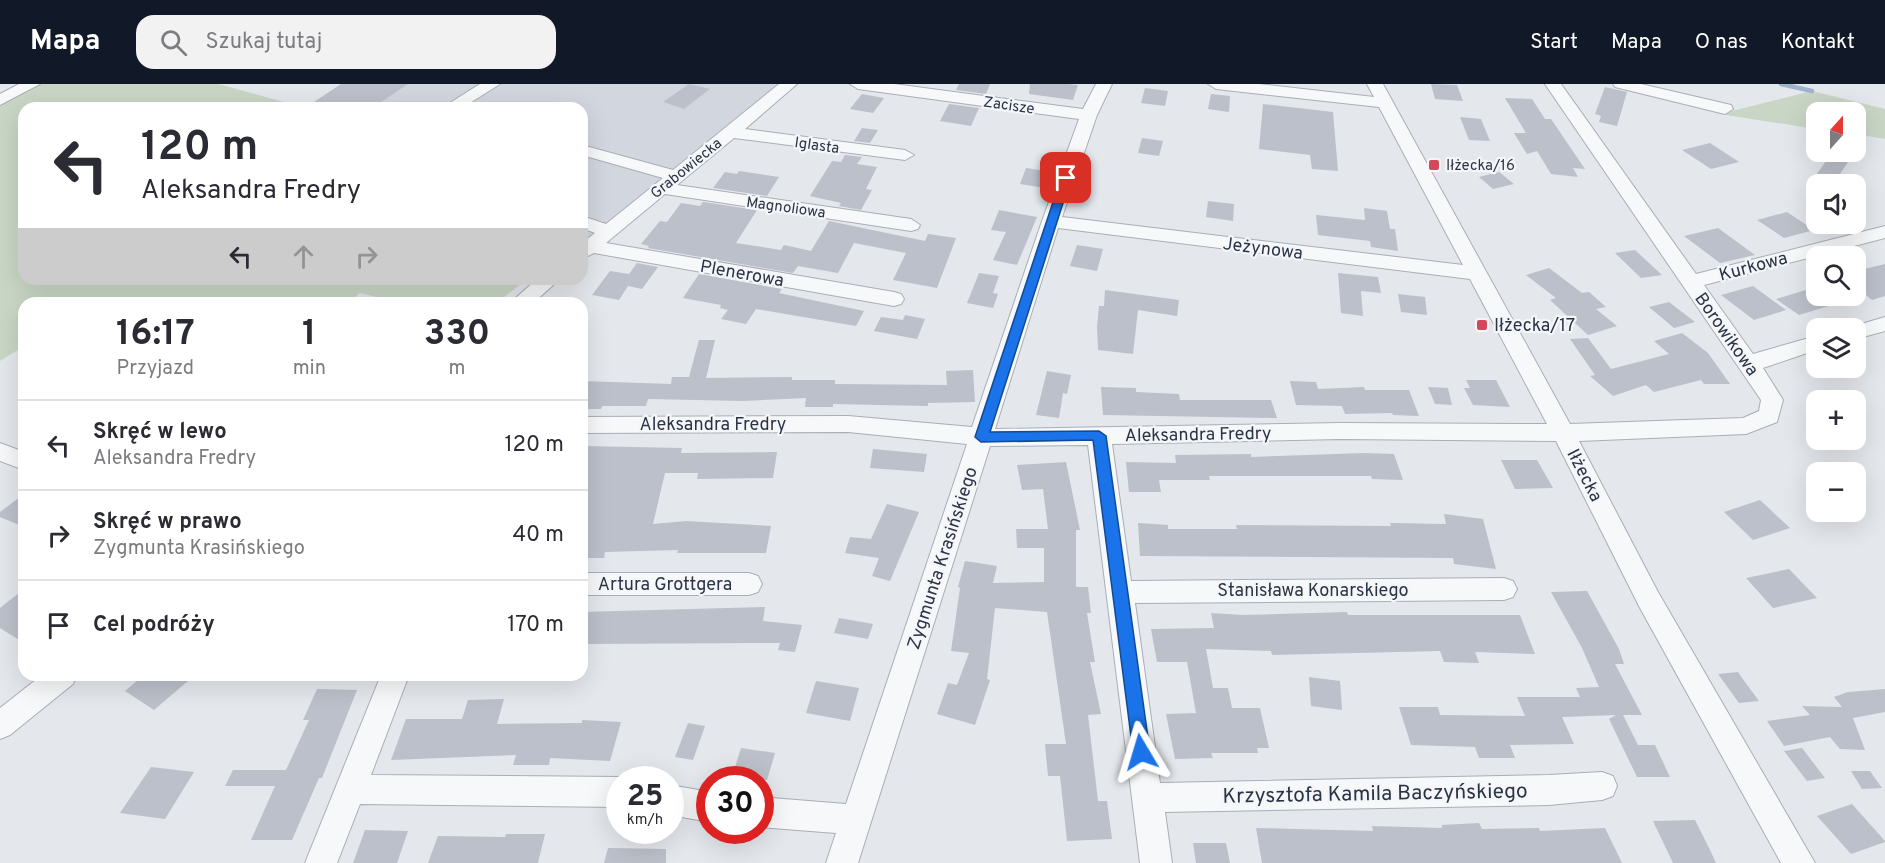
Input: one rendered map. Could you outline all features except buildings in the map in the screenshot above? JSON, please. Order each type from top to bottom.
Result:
[{"type":"street","points":[[0,100],[32,84]]},
{"type":"street","points":[[460,102],[492,84]]},
{"type":"street","name":"Zacisze","points":[[858,84],[1089,115]]},
{"type":"street","name":"Zygmunta Krasińskiego","points":[[842,863],[1051,220],[1089,115],[1104,84]]},
{"type":"street","points":[[1216,84],[1385,103]]},
{"type":"street","name":"Iłżecka","points":[[1375,84],[1563,432],[1649,600],[1799,863]]},
{"type":"street","name":"Borowikowa","points":[[1553,84],[1772,400],[1769,416],[1746,426],[1563,432]]},
{"type":"street","points":[[1622,84],[1725,109]]},
{"type":"street","name":"Grabowiecka","points":[[588,248],[730,132],[783,85]]},
{"type":"street","name":"Iglasta","points":[[730,132],[905,155]]},
{"type":"street","points":[[588,152],[676,176]]},
{"type":"street","name":"Magnoliowa","points":[[661,188],[911,225]]},
{"type":"street","name":"Jeżynowa","points":[[1051,220],[1476,273]]},
{"type":"street","points":[[588,224],[609,231]]},
{"type":"street","name":"Kurkowa","points":[[1691,282],[1885,232]]},
{"type":"street","name":"Plenerowa","points":[[588,250],[894,299]]},
{"type":"street","points":[[528,297],[542,285]]},
{"type":"street","points":[[1866,329],[1885,324]]},
{"type":"street","points":[[1749,366],[1763,358],[1806,346]]},
{"type":"street","name":"Aleksandra Fredry","points":[[588,425],[848,424],[981,437],[1341,431],[1563,432]]},
{"type":"street","points":[[1099,436],[1156,863]]},
{"type":"street","points":[[0,452],[18,459]]},
{"type":"street","name":"Artura Grottgera","points":[[588,584],[749,584]]},
{"type":"street","name":"Stanisława Konarskiego","points":[[1121,591],[1504,589]]},
{"type":"street","points":[[0,726],[56,681]]},
{"type":"street","points":[[321,863],[393,681]]},
{"type":"street","name":"Krzysztofa Kamila Baczyńskiego","points":[[1147,798],[1602,786]]},
{"type":"street","points":[[350,789],[606,792]]},
{"type":"street","points":[[774,813],[856,820]]},
{"type":"shaded area","points":[[378,84],[778,84],[588,237],[588,102],[350,102]]},
{"type":"green space","points":[[40,84],[218,84],[284,102],[18,102],[18,285],[519,285],[504,297],[376,297],[360,293],[355,297],[18,297],[18,350],[0,361],[0,104]]},
{"type":"green space","points":[[1812,91],[1857,102],[1806,102],[1806,127],[1720,114]]},
{"type":"green space","points":[[1866,104],[1885,109],[1885,139],[1866,136]]},
{"type":"waterway","points":[[1781,84],[1812,91]]},
{"type":"place","name":"Iłżecka/16","points":[[1434,165]]},
{"type":"place","name":"Iłżecka/17","points":[[1482,325]]},
{"type":"route","points":[[1066,178],[981,437],[1099,436],[1141,752]]}]
